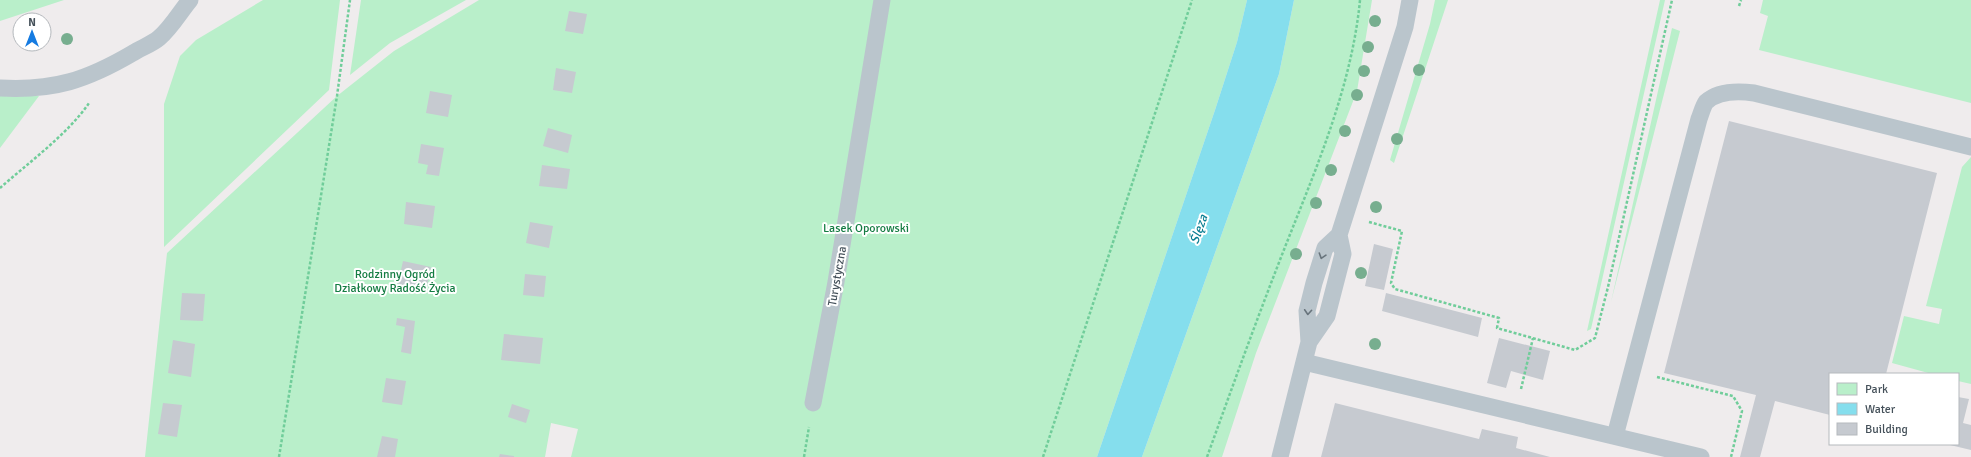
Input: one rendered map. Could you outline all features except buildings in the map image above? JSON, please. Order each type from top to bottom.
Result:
[{"type":"lane","points":[[0,88],[17,89],[50,86],[76,81],[104,70],[159,38],[190,0]]},
{"type":"lane","name":"Turystyczna","points":[[813,403],[836,282],[882,0]]},
{"type":"lane","points":[[1280,457],[1309,342],[1327,316],[1343,254],[1339,235],[1405,27],[1410,0]]},
{"type":"lane","points":[[1615,436],[1699,119],[1706,102],[1719,94],[1737,91],[1754,93],[1971,147]]},
{"type":"lane","points":[[1304,362],[1701,457]]},
{"type":"path","points":[[279,457],[336,104],[350,0]]},
{"type":"path","points":[[1043,457],[1192,0]]},
{"type":"path","points":[[1207,457],[1247,346],[1324,147],[1348,71],[1357,27],[1360,0]]},
{"type":"path","points":[[1369,214],[1367,222],[1402,231],[1391,283],[1395,289],[1499,318],[1497,328],[1574,350],[1595,338],[1608,287],[1672,0]]},
{"type":"path","points":[[1739,6],[1740,0]]},
{"type":"path","points":[[0,188],[82,114],[92,99],[104,70]]},
{"type":"path","points":[[1528,359],[1533,338]]},
{"type":"path","points":[[1633,371],[1733,396],[1742,411],[1731,457]]},
{"type":"path","points":[[804,457],[813,403]]},
{"type":"green space","points":[[0,0],[64,0],[27,12],[12,12],[12,17],[0,21]]},
{"type":"green space","points":[[263,0],[340,0],[329,90],[164,247],[164,104],[180,56],[196,40]]},
{"type":"green space","points":[[361,0],[466,0],[390,43],[350,75]]},
{"type":"green space","points":[[479,0],[1247,0],[1237,42],[1215,110],[1097,457],[571,457],[578,429],[551,423],[545,457],[145,457],[167,253],[337,96],[394,51]]},
{"type":"green space","points":[[1294,0],[1372,0],[1357,91],[1256,353],[1222,457],[1142,457],[1279,74]]},
{"type":"green space","points":[[1435,0],[1448,0],[1394,163],[1390,160],[1430,24]]},
{"type":"green space","points":[[1660,0],[1665,0],[1591,329],[1587,331]]},
{"type":"green space","points":[[1763,0],[1971,0],[1971,103],[1759,50],[1768,16],[1760,13]]},
{"type":"green space","points":[[1672,28],[1680,31],[1611,302]]},
{"type":"green space","points":[[0,96],[39,96],[0,148]]},
{"type":"green space","points":[[1971,157],[1971,384],[1959,381],[1959,373],[1928,373],[1892,363],[1904,316],[1939,324],[1942,309],[1926,306],[1962,167]]},
{"type":"water","name":"Ślęza","points":[[1247,0],[1294,0],[1279,74],[1142,457],[1097,457],[1215,110],[1237,42]]},
{"type":"park label","name":"Lasek Oporowski","points":[[866,228]]},
{"type":"park label","name":"Rodzinny Ogród Działkowy Radość Życia","points":[[395,281]]}]
